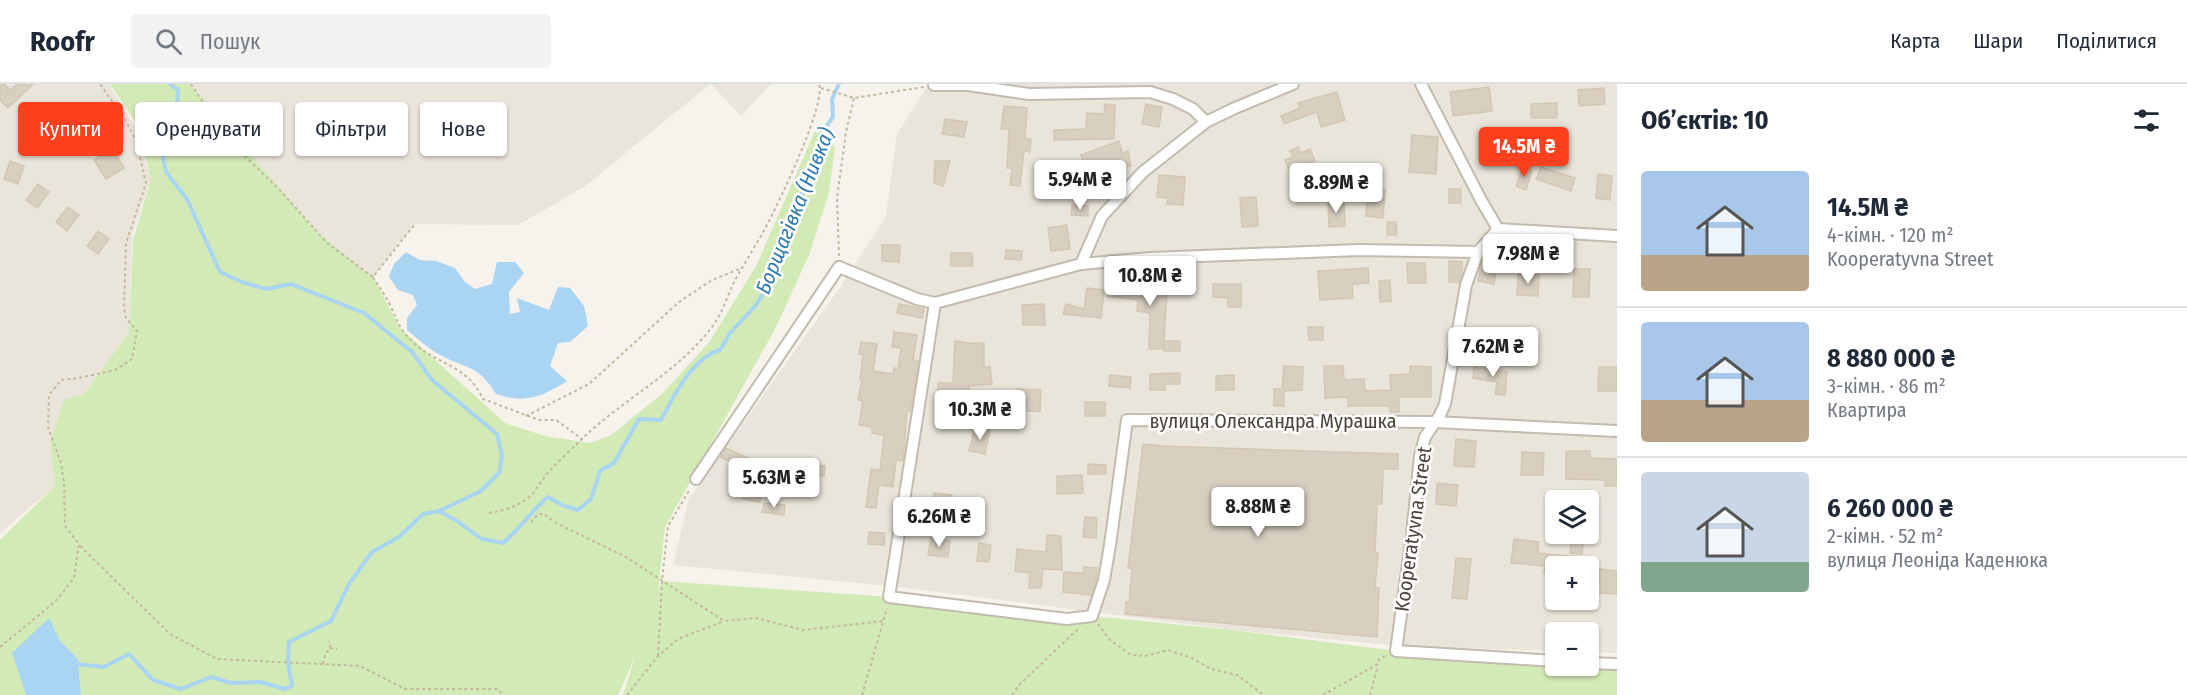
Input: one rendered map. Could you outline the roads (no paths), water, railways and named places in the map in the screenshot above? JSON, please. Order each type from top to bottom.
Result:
[{"type":"street","points":[[1081,264],[1102,216],[1143,171],[1206,122],[1293,84]]},
{"type":"street","points":[[1421,84],[1498,229],[1617,236]]},
{"type":"street","points":[[934,85],[968,85],[1029,94],[1102,88],[1150,92],[1173,99],[1193,109],[1206,122]]},
{"type":"street","name":"Kooperatyvna Street","points":[[1498,229],[1478,252],[1466,285],[1445,404],[1425,437],[1420,456],[1396,651],[1545,660]]},
{"type":"street","points":[[696,479],[839,267],[916,299],[935,303],[1081,264],[1150,258],[1359,250],[1478,252]]},
{"type":"street","name":"вулиця Олександра Мурашка","points":[[935,303],[889,597],[1066,619],[1092,616],[1104,580],[1127,420],[1434,422],[1617,431]]},
{"type":"street","points":[[1599,663],[1617,664]]},
{"type":"water","points":[[406,252],[420,260],[436,261],[455,268],[465,282],[475,289],[492,284],[497,262],[515,262],[524,273],[509,292],[510,314],[520,312],[517,298],[549,310],[558,287],[570,288],[584,306],[588,326],[570,342],[558,343],[550,366],[567,381],[541,395],[525,398],[506,397],[496,394],[478,373],[442,356],[424,344],[407,330],[407,318],[417,305],[413,295],[398,290],[389,277],[394,264]]},
{"type":"water","points":[[49,618],[60,641],[78,659],[81,695],[26,695],[12,653]]},
{"type":"waterway","points":[[170,84],[178,90],[177,105],[163,121],[160,144],[166,172],[187,199],[220,272],[266,289],[291,284],[364,313],[412,352],[432,380],[497,434],[502,456],[499,473],[481,491],[439,511]]},
{"type":"waterway","name":"Борщагівка (Нивка)","points":[[76,664],[104,667],[129,654],[153,680],[181,689],[211,677],[231,683],[260,682],[285,689],[292,686],[288,662],[289,642],[331,621],[349,584],[372,552],[399,537],[423,514],[439,511],[482,539],[503,543],[548,497],[564,506],[578,510],[591,499],[600,471],[614,463],[639,419],[661,420],[692,369],[710,354],[720,350],[730,333],[756,305],[773,278],[798,211],[806,174],[820,159],[820,135],[833,117],[832,99],[839,84]]}]
